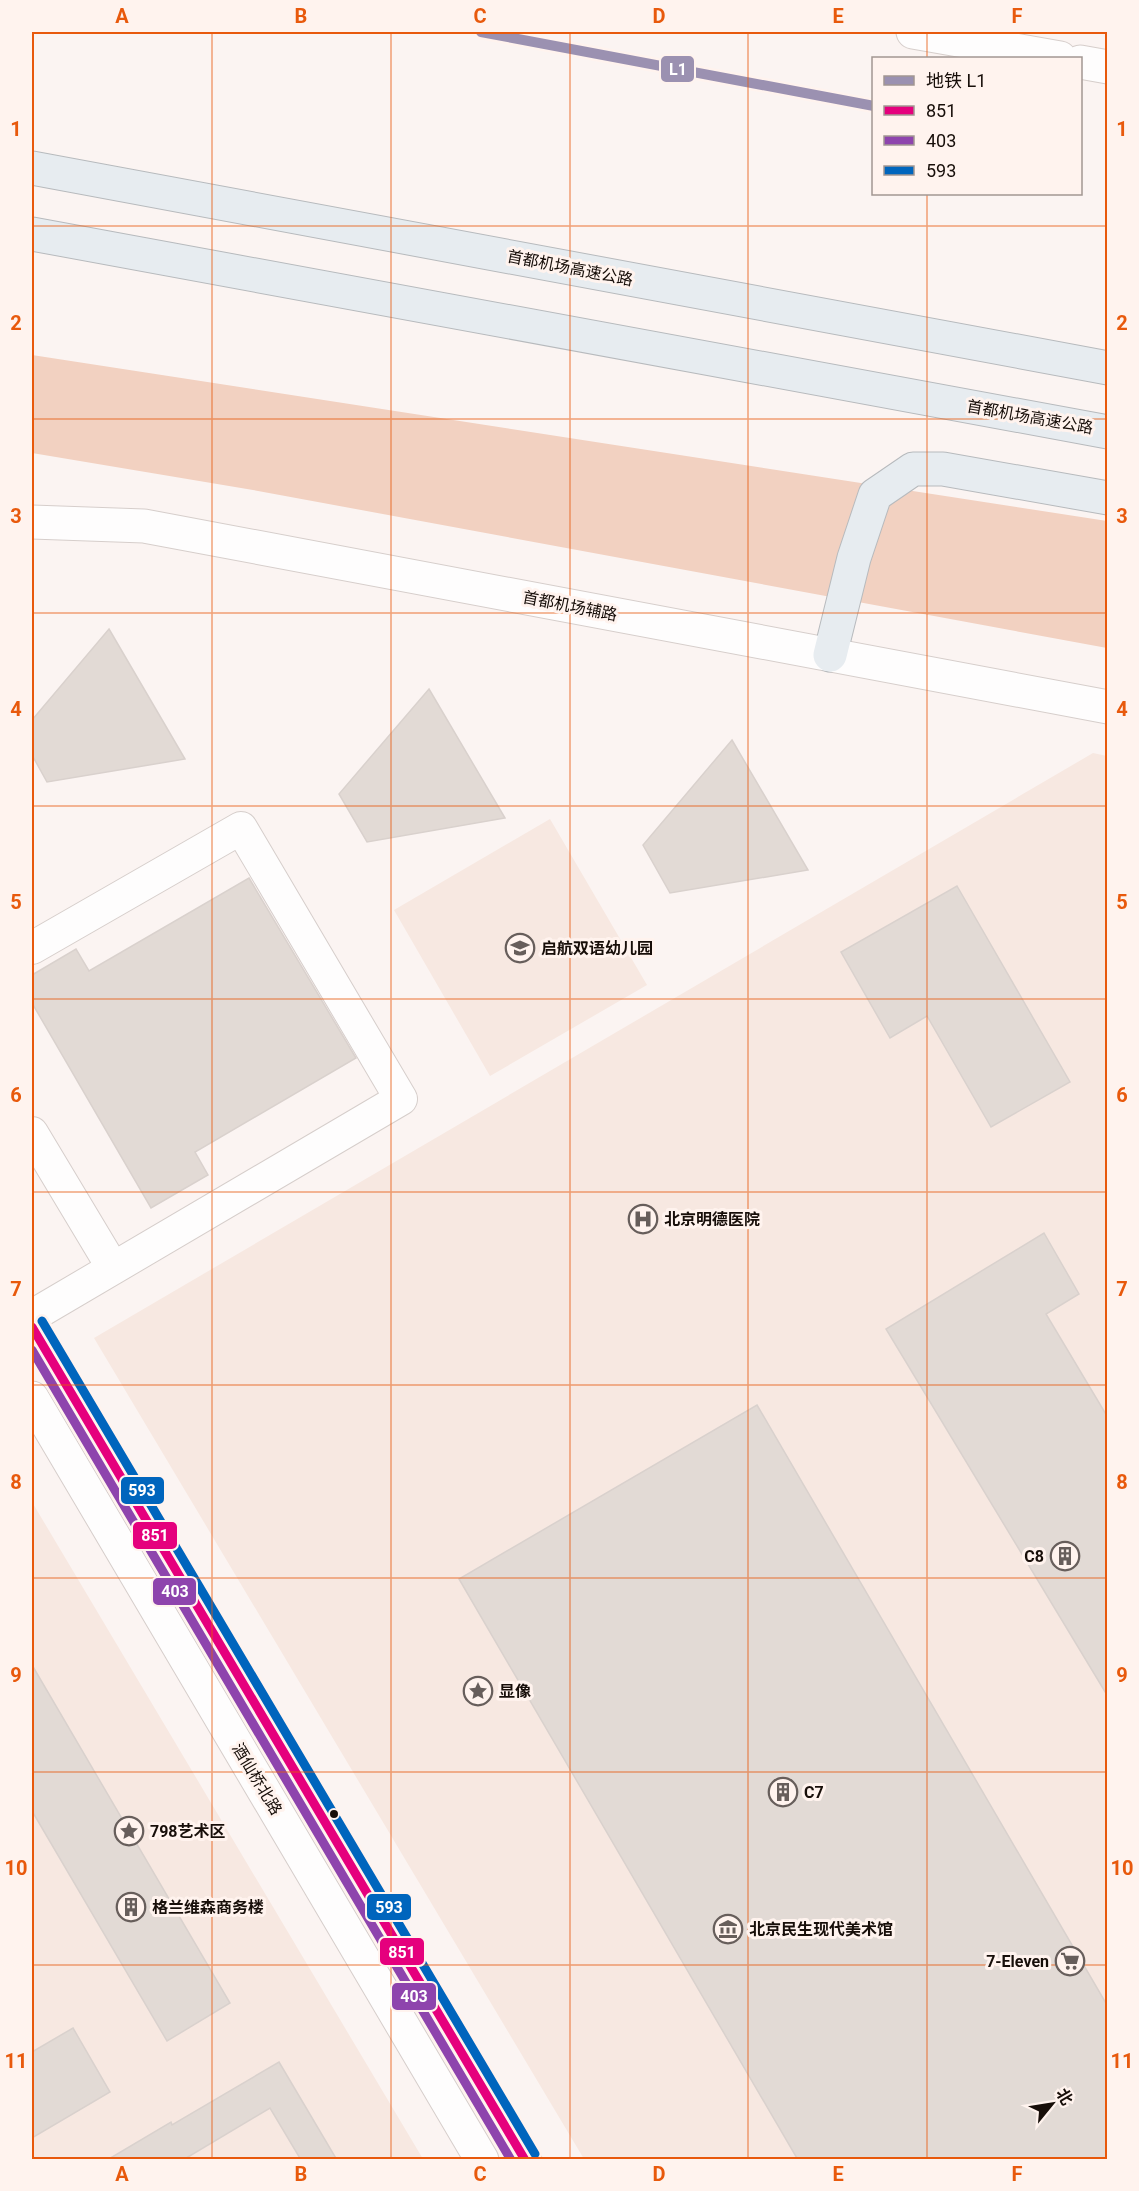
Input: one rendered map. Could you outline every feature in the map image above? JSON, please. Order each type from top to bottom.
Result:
[{"type":"highway","name":"首都机场高速公路","points":[[32,168],[1107,368]]},
{"type":"highway","name":"首都机场高速公路","points":[[32,234],[1107,432]]},
{"type":"highway","points":[[830,655],[854,558],[875,495],[913,469],[943,469],[1107,498]]},
{"type":"street","points":[[913,32],[1054,57]]},
{"type":"street","points":[[1082,62],[1107,67]]},
{"type":"street","name":"首都机场辅路","points":[[32,522],[144,526],[1107,707]]},
{"type":"street","points":[[32,948],[241,828],[401,1099],[32,1316]]},
{"type":"street","points":[[32,1133],[113,1268]]},
{"type":"street","points":[[32,1327],[525,2160]]},
{"type":"street","name":"酒仙桥北路","points":[[32,1398],[482,2160]]},
{"type":"shaded area","points":[[32,355],[1107,521],[1107,648],[253,490],[32,453]]},
{"type":"shaded area","points":[[1093,753],[1107,756],[1107,2159],[584,2159],[94,1338]]},
{"type":"shaded area","name":"启航双语幼儿园","points":[[550,819],[647,985],[490,1076],[394,910]]},
{"type":"shaded area","name":"798艺术区","points":[[32,1502],[423,2159],[32,2159]]},
{"type":"building","points":[[109,629],[185,759],[47,782],[32,755],[32,720]]},
{"type":"building","points":[[429,689],[505,818],[367,842],[339,794]]},
{"type":"building","points":[[732,740],[808,870],[670,893],[643,845]]},
{"type":"building","points":[[249,878],[356,1058],[195,1152],[208,1175],[151,1208],[32,1003],[32,975],[76,949],[89,971]]},
{"type":"building","points":[[957,886],[1070,1082],[991,1127],[927,1016],[890,1038],[841,952]]},
{"type":"building","name":"C8","points":[[1044,1233],[1079,1294],[1046,1314],[1107,1416],[1107,1695],[886,1329]]},
{"type":"building","name":"C7","points":[[757,1405],[1107,2005],[1107,2160],[798,2160],[459,1579]]},
{"type":"building","name":"格兰维森商务楼","points":[[32,1665],[230,2003],[167,2041],[32,1811]]},
{"type":"building","points":[[73,2028],[110,2092],[32,2138],[32,2052]]},
{"type":"building","points":[[279,2062],[337,2160],[301,2160],[270,2108],[183,2160],[107,2160],[171,2122],[172,2125]]},
{"type":"metro line","name":"L1","points":[[481,32],[872,106]]},
{"type":"transit line","name":"593","points":[[42,1321],[535,2154]]},
{"type":"transit line","name":"851","points":[[32,1327],[525,2160]]},
{"type":"transit line","name":"403","points":[[32,1350],[511,2160]]},
{"type":"place","name":"启航双语幼儿园","points":[[520,948]]},
{"type":"place","name":"北京明德医院","points":[[643,1219]]},
{"type":"place","name":"C8","points":[[1065,1556]]},
{"type":"place","name":"显像","points":[[478,1691]]},
{"type":"place","name":"C7","points":[[783,1792]]},
{"type":"place","name":"798艺术区","points":[[129,1831]]},
{"type":"place","name":"格兰维森商务楼","points":[[131,1907]]},
{"type":"place","name":"北京民生现代美术馆","points":[[728,1929]]},
{"type":"place","name":"7-Eleven","points":[[1070,1961]]}]
